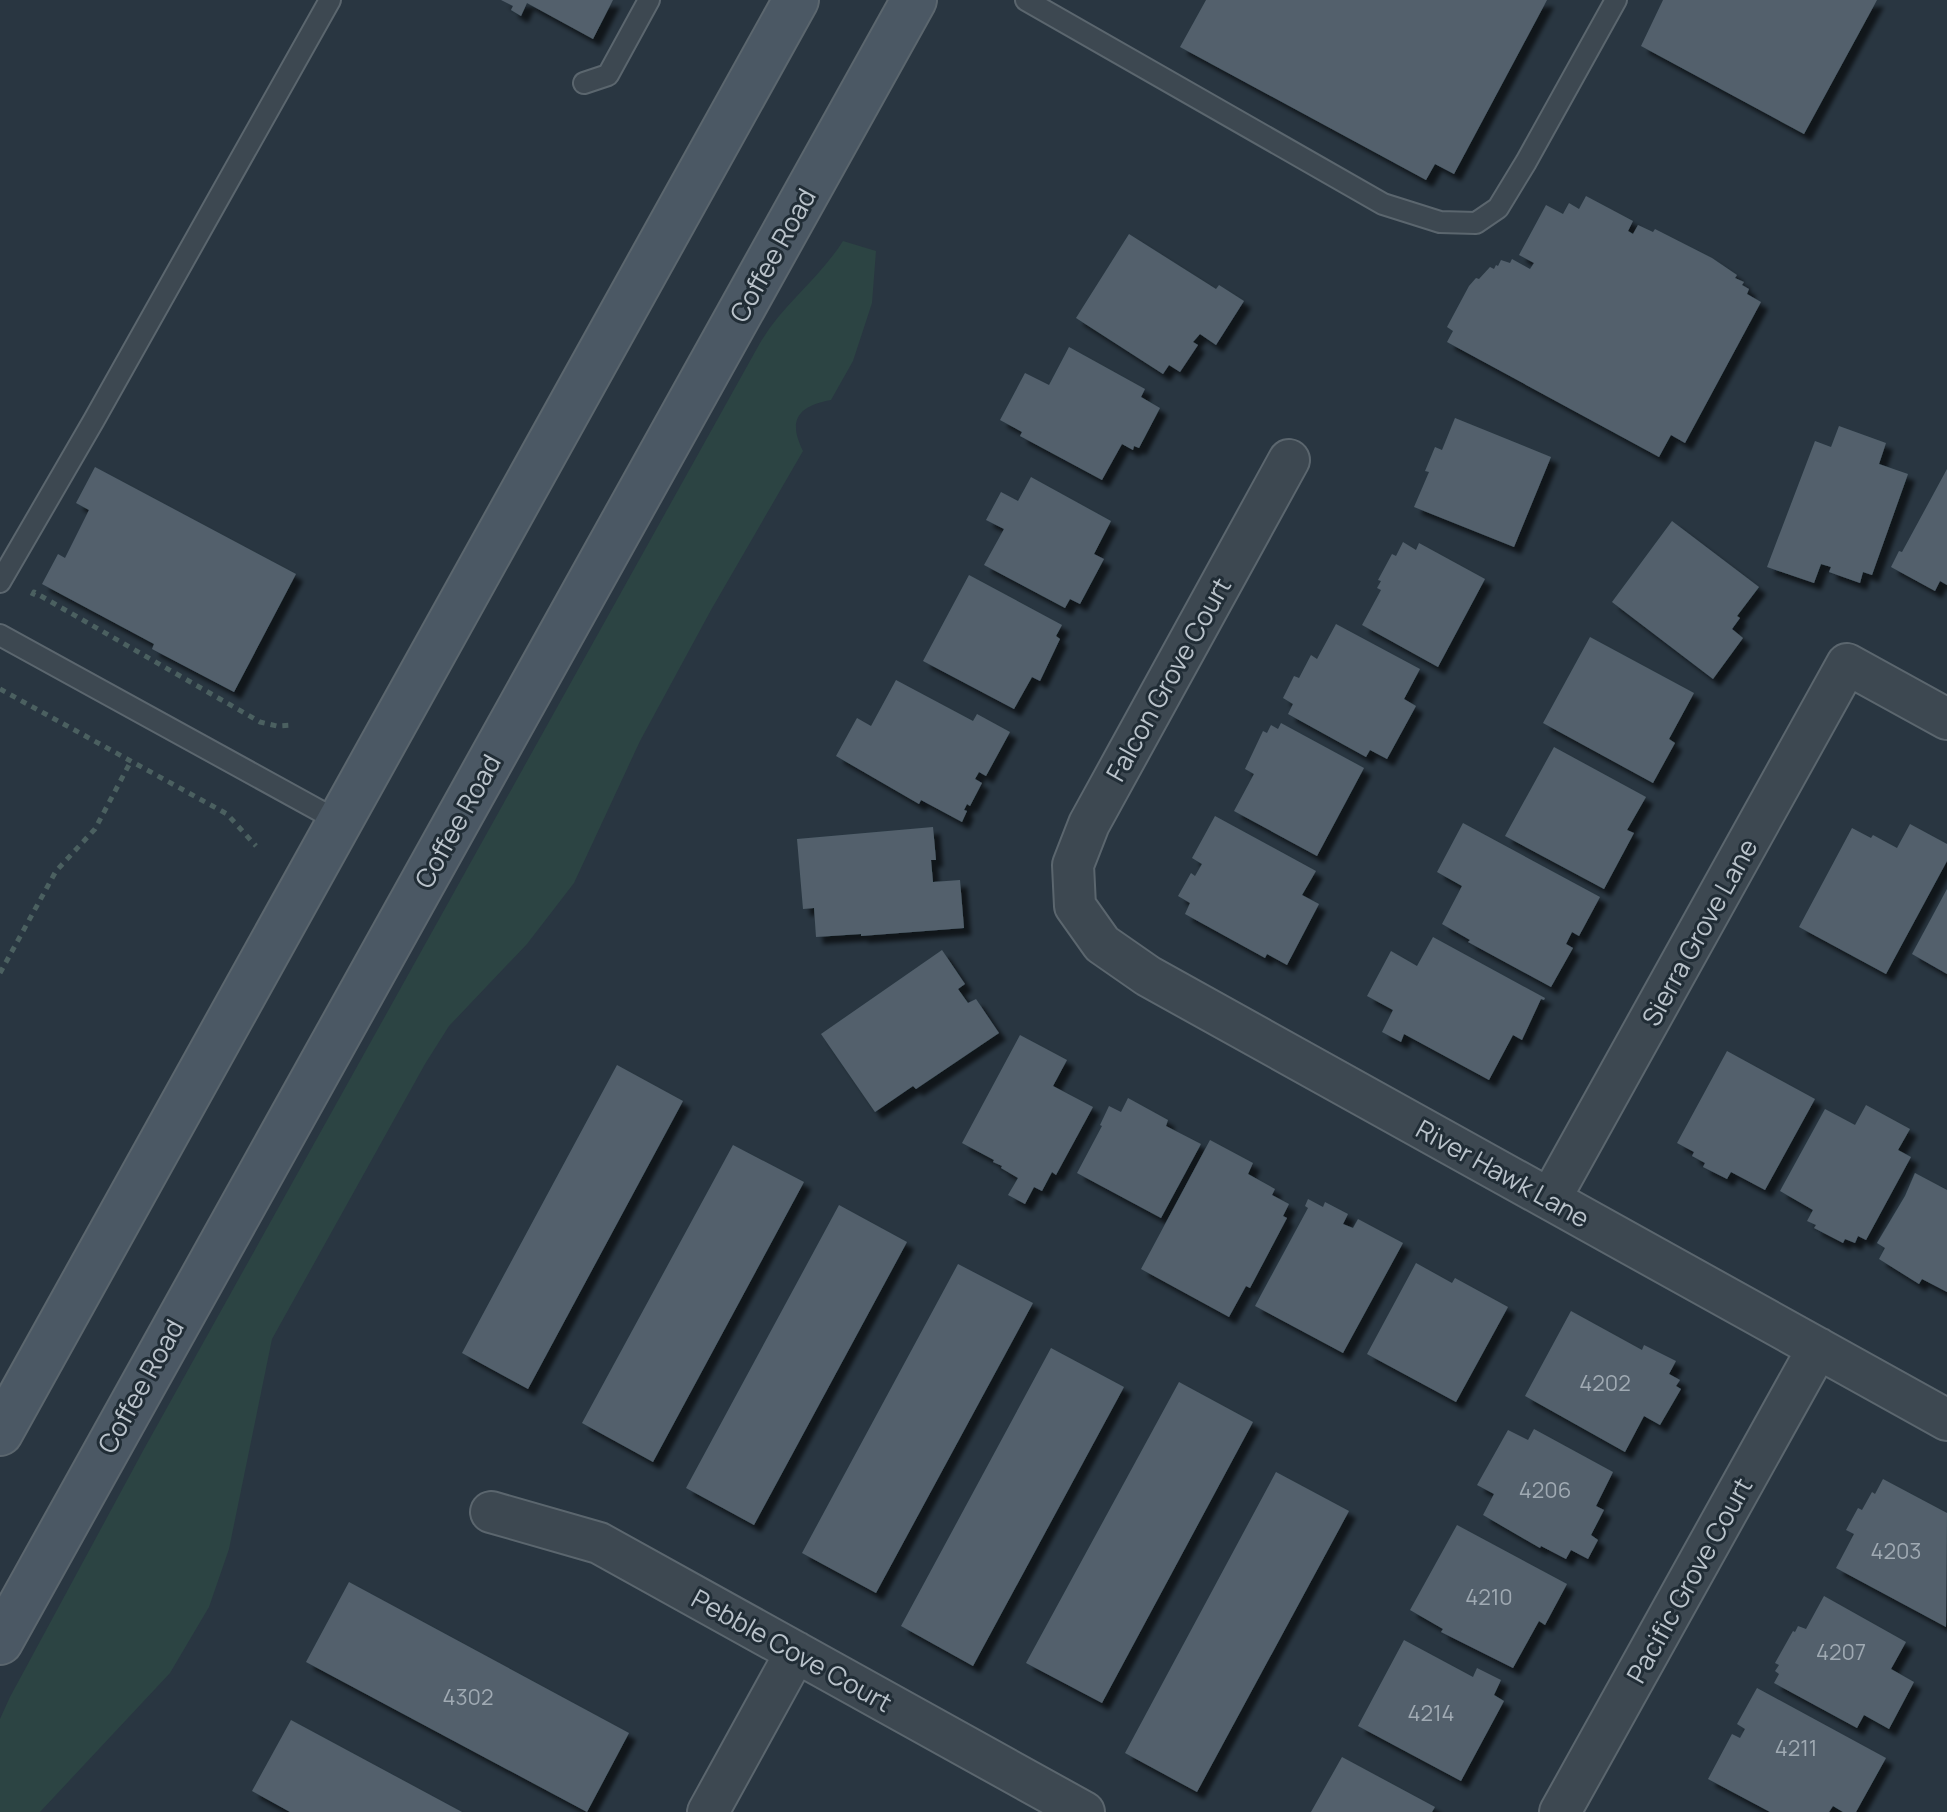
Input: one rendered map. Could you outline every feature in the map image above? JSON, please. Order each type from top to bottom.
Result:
[{"type":"main road","points":[[0,1433],[796,0]]},
{"type":"main road","name":"Coffee Road","points":[[0,1642],[914,0]]},
{"type":"street","name":"Falcon Grove Court","points":[[1075,906],[1073,865],[1089,824],[1289,460]]},
{"type":"street","name":"Sierra Grove Lane","points":[[1550,1199],[1847,664],[1947,719]]},
{"type":"street","name":"River Hawk Lane","points":[[1075,906],[1102,944],[1148,976],[1947,1420]]},
{"type":"street","name":"Pacific Grove Court","points":[[1560,1812],[1818,1348]]},
{"type":"street","name":"Pebble Cove Court","points":[[491,1512],[599,1543],[1084,1812]]},
{"type":"street","points":[[708,1812],[796,1652]]},
{"type":"lane","points":[[0,582],[102,407],[330,0]]},
{"type":"lane","points":[[584,83],[608,75],[649,0]]},
{"type":"lane","points":[[1026,0],[1383,204],[1440,222],[1476,223],[1498,208],[1616,0]]},
{"type":"lane","points":[[3,637],[340,822]]},
{"type":"path","points":[[3,637],[34,592],[260,722],[277,726],[294,725]]},
{"type":"path","points":[[0,689],[227,814],[256,846]]},
{"type":"path","points":[[0,973],[56,871],[95,829],[132,761]]},
{"type":"green space","points":[[843,241],[876,251],[872,303],[853,361],[831,400],[811,406],[799,416],[796,430],[803,451],[640,741],[574,883],[527,944],[449,1026],[272,1339],[229,1549],[209,1607],[170,1673],[40,1812],[0,1812],[0,1719],[10,1697],[144,1449],[760,343]]},
{"type":"building","points":[[501,0],[613,0],[593,39],[527,3],[521,16],[511,10],[513,6]]},
{"type":"building","points":[[1206,0],[1547,0],[1454,174],[1435,164],[1426,180],[1180,47]]},
{"type":"building","points":[[1663,0],[1877,0],[1804,134],[1641,46]]},
{"type":"building","points":[[1586,196],[1633,221],[1628,231],[1633,234],[1638,225],[1653,232],[1655,229],[1712,258],[1737,275],[1735,278],[1744,282],[1742,285],[1749,289],[1747,294],[1761,302],[1685,443],[1671,435],[1659,457],[1447,342],[1453,331],[1447,327],[1476,278],[1479,279],[1490,267],[1494,269],[1501,260],[1510,263],[1512,259],[1530,269],[1534,263],[1519,255],[1546,205],[1563,214],[1569,203],[1579,209]]},
{"type":"building","points":[[1129,234],[1216,289],[1219,285],[1244,301],[1216,345],[1200,334],[1193,342],[1198,345],[1180,372],[1169,365],[1163,374],[1076,318]]},
{"type":"building","points":[[1069,347],[1145,389],[1141,397],[1160,408],[1139,448],[1134,446],[1133,450],[1122,444],[1102,480],[1020,436],[1022,432],[1000,420],[1025,373],[1049,385]]},
{"type":"building","points":[[1455,418],[1551,457],[1514,547],[1414,507],[1429,472],[1425,471],[1435,447],[1442,450]]},
{"type":"building","points":[[1839,426],[1886,443],[1879,464],[1908,474],[1872,575],[1863,572],[1860,583],[1829,572],[1831,567],[1821,564],[1814,583],[1767,567],[1815,441],[1831,447]]},
{"type":"building","points":[[95,467],[296,574],[234,692],[152,649],[154,644],[42,584],[58,554],[65,558],[89,510],[76,503]]},
{"type":"building","points":[[1947,469],[1947,585],[1940,581],[1935,591],[1891,567]]},
{"type":"building","points":[[1031,477],[1111,521],[1094,554],[1104,559],[1080,604],[1070,599],[1065,608],[984,565],[1004,529],[986,520],[1001,492],[1018,501]]},
{"type":"building","points":[[1672,521],[1759,587],[1737,616],[1740,618],[1732,629],[1743,638],[1713,679],[1612,602]]},
{"type":"building","points":[[1403,542],[1416,550],[1419,543],[1485,579],[1438,667],[1362,625],[1381,590],[1377,588],[1381,581],[1378,580],[1392,554],[1396,556]]},
{"type":"building","points":[[969,575],[1062,625],[1056,636],[1060,639],[1040,681],[1032,677],[1014,709],[923,661]]},
{"type":"building","points":[[1336,624],[1420,669],[1404,699],[1416,706],[1387,759],[1370,750],[1366,757],[1288,714],[1293,704],[1283,698],[1294,676],[1299,678],[1311,655],[1317,659]]},
{"type":"building","points":[[1590,637],[1694,693],[1669,739],[1675,743],[1653,783],[1543,723]]},
{"type":"building","points":[[896,680],[973,721],[977,714],[1010,732],[986,776],[979,772],[975,779],[982,783],[970,806],[967,804],[962,822],[921,800],[919,804],[836,756],[857,718],[871,726]]},
{"type":"building","points":[[1281,723],[1364,768],[1317,856],[1234,811],[1254,774],[1245,769],[1263,731],[1267,733],[1271,725],[1278,729]]},
{"type":"building","points":[[1554,747],[1646,797],[1627,830],[1634,833],[1604,889],[1505,836]]},
{"type":"building","points":[[1215,816],[1316,871],[1302,895],[1319,904],[1287,965],[1267,954],[1265,958],[1185,914],[1190,903],[1178,896],[1191,873],[1195,876],[1202,864],[1192,858]]},
{"type":"building","points":[[1463,823],[1600,897],[1579,936],[1572,932],[1566,944],[1573,948],[1551,987],[1468,942],[1470,940],[1442,924],[1462,886],[1437,872]]},
{"type":"building","points":[[1910,824],[1947,844],[1947,861],[1886,974],[1799,927],[1852,828],[1897,848]]},
{"type":"building","points":[[933,827],[936,860],[931,860],[933,882],[960,880],[964,928],[816,937],[814,908],[803,909],[797,839]]},
{"type":"building","points":[[1947,889],[1947,974],[1912,954]]},
{"type":"building","points":[[1433,937],[1545,998],[1541,999],[1522,1040],[1513,1035],[1489,1080],[1404,1034],[1401,1042],[1382,1032],[1393,1010],[1367,996],[1391,951],[1417,966]]},
{"type":"building","points":[[942,950],[965,984],[958,989],[968,1003],[976,999],[999,1033],[916,1089],[913,1086],[875,1112],[821,1034]]},
{"type":"building","points":[[1020,1035],[1067,1060],[1053,1086],[1093,1107],[1056,1175],[1052,1172],[1042,1191],[1034,1187],[1025,1204],[1008,1195],[1018,1178],[994,1160],[962,1143]]},
{"type":"building","points":[[1727,1051],[1815,1099],[1765,1190],[1731,1172],[1727,1179],[1703,1167],[1705,1163],[1692,1156],[1694,1152],[1677,1143]]},
{"type":"building","points":[[617,1065],[683,1101],[528,1389],[462,1353]]},
{"type":"building","points":[[1128,1098],[1168,1120],[1166,1126],[1201,1144],[1161,1218],[1077,1173],[1109,1106],[1121,1112]]},
{"type":"building","points":[[1866,1105],[1910,1129],[1898,1150],[1911,1157],[1866,1240],[1858,1236],[1855,1243],[1845,1239],[1843,1243],[1814,1228],[1816,1225],[1807,1221],[1813,1210],[1780,1191],[1825,1109],[1855,1125]]},
{"type":"building","points":[[1210,1140],[1253,1163],[1248,1174],[1275,1189],[1272,1195],[1289,1204],[1283,1216],[1287,1218],[1250,1288],[1246,1286],[1229,1317],[1141,1269]]},
{"type":"building","points":[[733,1145],[804,1182],[653,1462],[582,1423]]},
{"type":"building","points":[[1915,1173],[1947,1190],[1947,1292],[1922,1279],[1919,1284],[1879,1259],[1885,1248],[1877,1243]]},
{"type":"building","points":[[1308,1199],[1323,1207],[1325,1202],[1348,1214],[1343,1224],[1353,1228],[1358,1219],[1403,1243],[1343,1353],[1255,1306],[1308,1208],[1305,1206]]},
{"type":"building","points":[[839,1205],[907,1242],[754,1525],[686,1488]]},
{"type":"building","points":[[1416,1263],[1452,1283],[1455,1278],[1508,1307],[1456,1402],[1367,1354]]},
{"type":"building","points":[[958,1264],[1033,1303],[876,1593],[802,1553]]},
{"type":"building","points":[[1571,1311],[1642,1350],[1644,1345],[1676,1361],[1669,1374],[1680,1380],[1676,1386],[1681,1389],[1660,1425],[1644,1416],[1625,1452],[1525,1396]]},
{"type":"building","points":[[1051,1348],[1124,1387],[973,1666],[901,1626]]},
{"type":"building","points":[[1179,1382],[1253,1422],[1102,1703],[1026,1663]]},
{"type":"building","points":[[1534,1429],[1613,1472],[1596,1506],[1604,1510],[1591,1535],[1598,1540],[1588,1559],[1571,1550],[1566,1559],[1540,1548],[1483,1515],[1494,1494],[1477,1485],[1508,1430],[1528,1440]]},
{"type":"building","points":[[1276,1472],[1349,1511],[1197,1792],[1125,1753]]},
{"type":"building","points":[[1883,1479],[1947,1513],[1946,1627],[1836,1568],[1854,1534],[1846,1530],[1858,1508],[1862,1510]]},
{"type":"building","points":[[1457,1525],[1567,1584],[1545,1625],[1539,1621],[1513,1668],[1441,1632],[1443,1629],[1410,1610]]},
{"type":"building","points":[[349,1582],[629,1733],[587,1812],[306,1662]]},
{"type":"building","points":[[1824,1596],[1906,1642],[1891,1669],[1914,1682],[1889,1729],[1864,1715],[1857,1728],[1774,1683],[1779,1674],[1775,1671],[1779,1665],[1775,1663],[1793,1631],[1798,1626],[1806,1629]]},
{"type":"building","points":[[1404,1640],[1473,1677],[1477,1668],[1501,1680],[1494,1695],[1504,1701],[1461,1781],[1358,1726]]},
{"type":"building","points":[[1757,1688],[1886,1758],[1856,1812],[1843,1812],[1833,1806],[1829,1812],[1770,1812],[1708,1779],[1732,1734],[1740,1738],[1745,1729],[1737,1724]]},
{"type":"building","points":[[291,1720],[462,1812],[290,1812],[252,1791]]},
{"type":"building","points":[[1342,1757],[1435,1807],[1432,1812],[1311,1812]]}]
